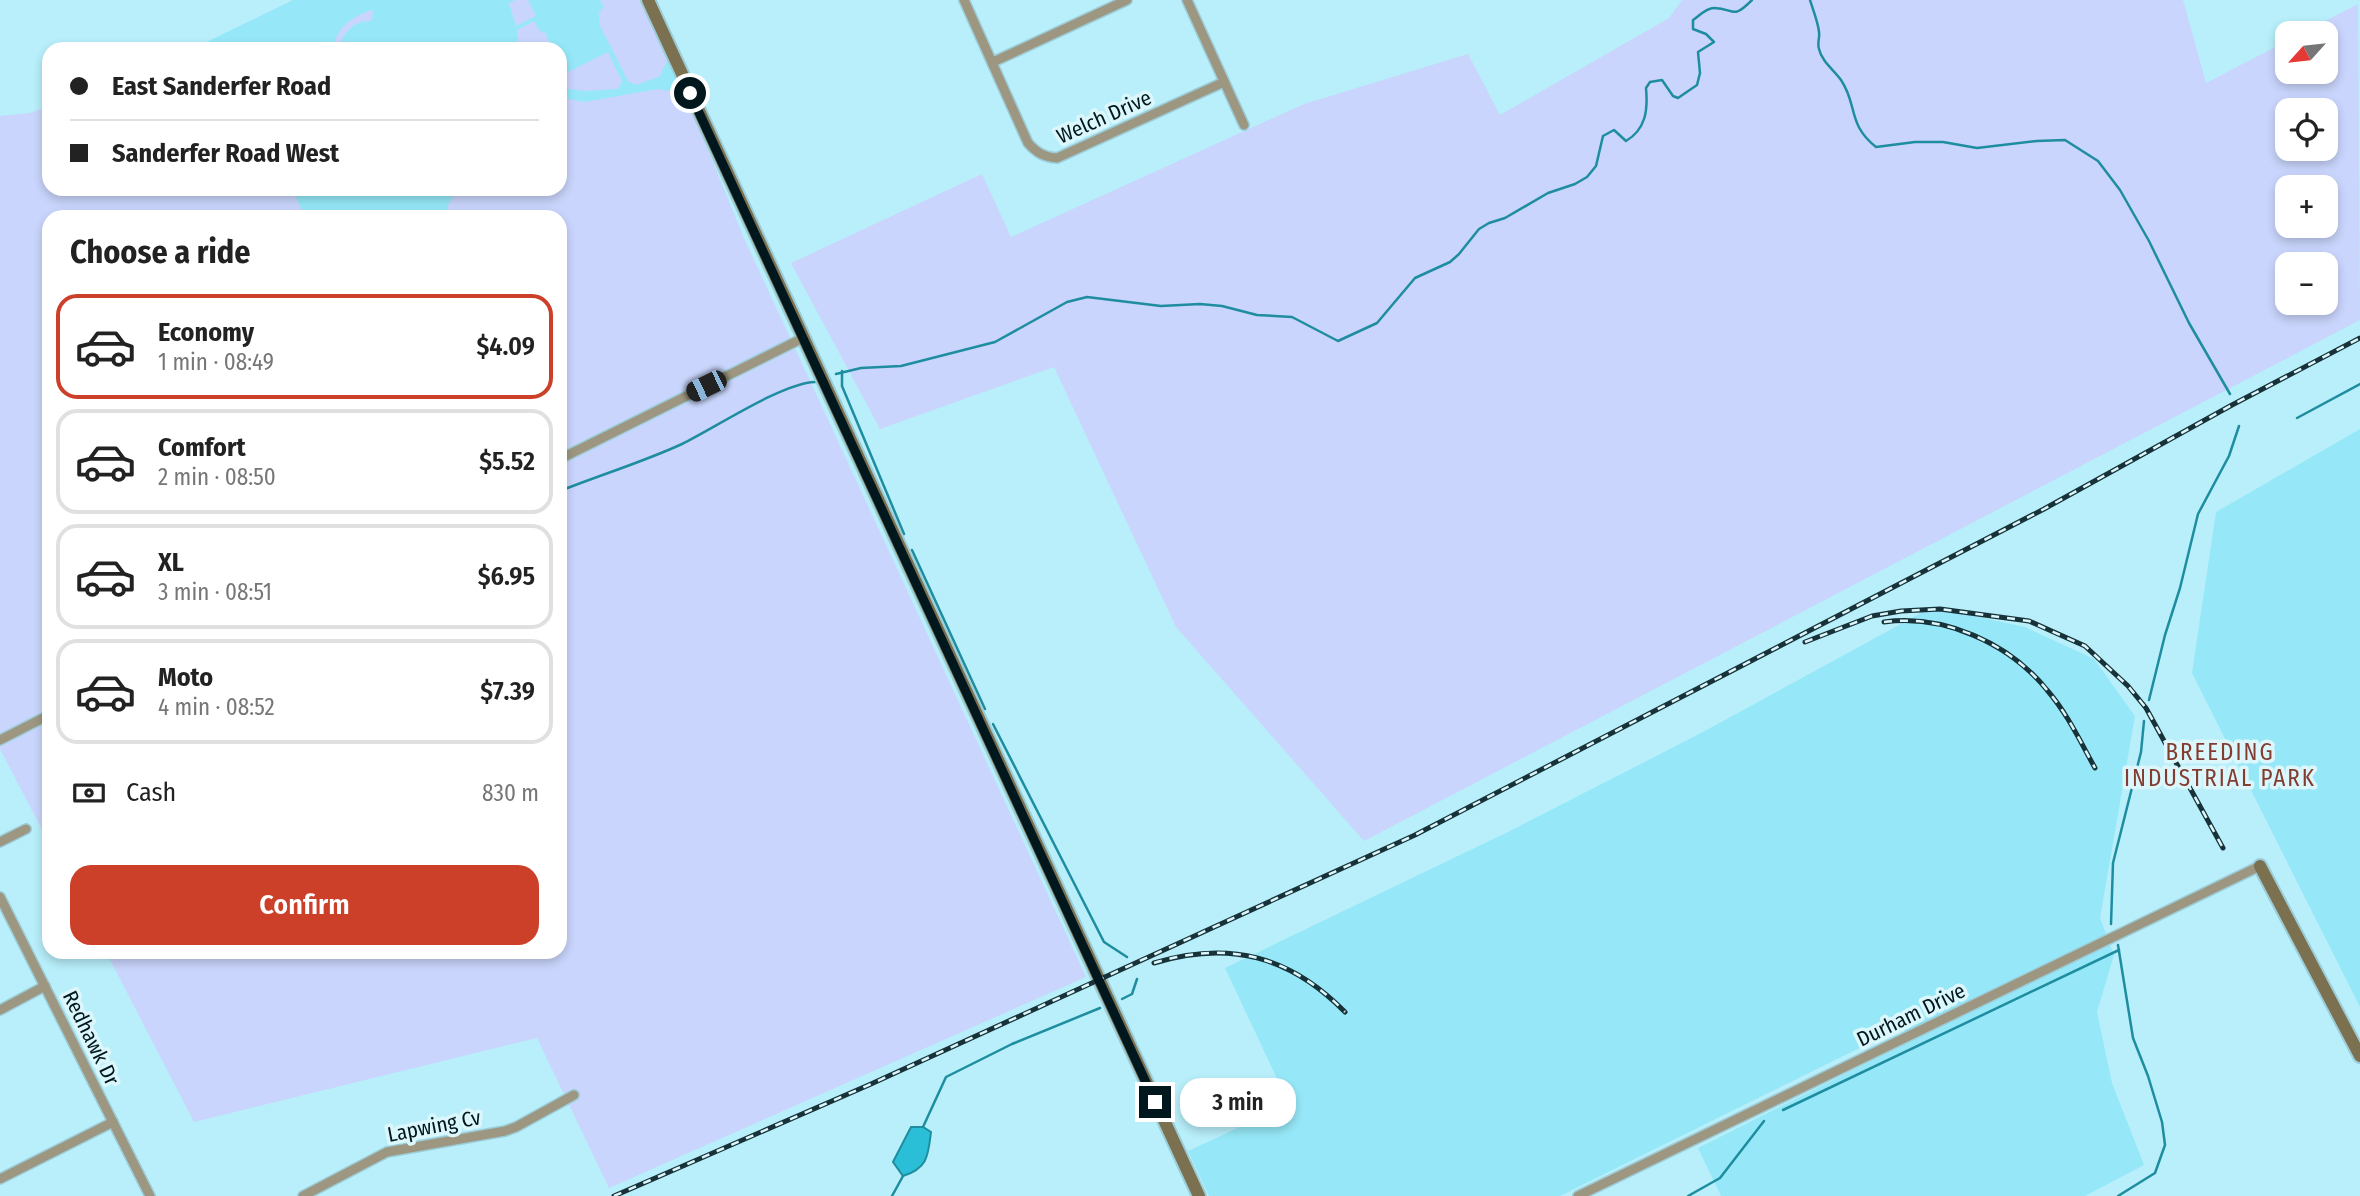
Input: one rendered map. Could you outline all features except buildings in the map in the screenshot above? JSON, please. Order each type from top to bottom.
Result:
[{"type":"street","points":[[648,0],[1199,1196]]},
{"type":"street","name":"Welch Drive","points":[[964,0],[1028,143],[1036,152],[1046,157],[1057,158],[1224,82]]},
{"type":"street","points":[[993,62],[1128,0]]},
{"type":"street","points":[[1187,0],[1244,125]]},
{"type":"street","points":[[567,456],[803,338]]},
{"type":"street","points":[[0,740],[42,719]]},
{"type":"street","points":[[0,842],[26,829]]},
{"type":"street","points":[[2260,866],[2360,1056]]},
{"type":"street","name":"Durham Drive","points":[[1578,1196],[2260,866]]},
{"type":"street","name":"Redhawk Dr","points":[[0,897],[150,1196]]},
{"type":"street","points":[[0,1010],[45,986]]},
{"type":"street","name":"Lapwing Cv","points":[[303,1196],[387,1152],[505,1131],[574,1096]]},
{"type":"street","points":[[0,1180],[113,1122]]},
{"type":"shaded area","points":[[293,0],[644,0],[671,59],[742,234],[567,218],[567,210],[250,210],[242,196],[567,196],[567,42],[206,42]]},
{"type":"shaded area","points":[[528,0],[536,16],[516,26],[509,3]]},
{"type":"shaded area","points":[[600,0],[644,0],[669,58],[659,77],[635,85],[628,81],[599,24],[599,12],[604,7]]},
{"type":"shaded area","points":[[1682,0],[2183,0],[2206,83],[2275,47],[2275,84],[2338,84],[2338,21],[2325,21],[2358,4],[2360,320],[1364,841],[1176,627],[1054,367],[880,429],[791,263],[982,174],[1011,237],[1304,104],[1468,54],[1500,115],[1669,18]]},
{"type":"shaded area","points":[[371,10],[373,12],[372,21],[355,25],[341,42],[335,42],[346,24]]},
{"type":"shaded area","points":[[534,21],[540,32],[544,31],[550,42],[518,42],[517,30]]},
{"type":"shaded area","points":[[608,52],[622,81],[618,89],[585,91],[567,89],[567,72]]},
{"type":"shaded area","points":[[658,89],[675,92],[687,98],[742,234],[1086,977],[609,1188],[537,1038],[194,1122],[110,959],[567,959],[567,210],[447,210],[452,196],[567,196],[567,98],[584,102]]},
{"type":"shaded area","points":[[42,109],[42,196],[295,196],[302,210],[42,210],[42,830],[0,749],[0,116],[30,113]]},
{"type":"shaded area","points":[[2360,429],[2360,1007],[2192,673],[2216,512]]},
{"type":"shaded area","points":[[1932,607],[2025,627],[2094,659],[2135,716],[2100,918],[2114,955],[2097,1012],[2112,1083],[2144,1165],[2085,1196],[1721,1196],[1698,1148],[1911,1041],[1902,1027],[1560,1196],[1209,1196],[1188,1151],[1289,1104],[1225,968],[1512,830],[1701,733]]},
{"type":"shaded area","points":[[911,1127],[923,1127],[931,1132],[929,1148],[922,1165],[903,1176],[893,1162]]},
{"type":"waterway","points":[[836,374],[861,368],[901,366],[995,342],[1067,302],[1087,297],[1161,306],[1222,306],[1257,315],[1292,317],[1338,341],[1377,323],[1415,278],[1450,262],[1479,229],[1505,218],[1548,193],[1587,177],[1596,166],[1603,136],[1614,130],[1626,141],[1642,125],[1647,104],[1646,88],[1650,82],[1662,80],[1673,96],[1678,98],[1697,85],[1700,73],[1698,52],[1714,42],[1706,34],[1693,29],[1693,20],[1711,8],[1736,12],[1752,0]]},
{"type":"waterway","points":[[1810,0],[1818,28],[1818,47],[1821,54],[1846,89],[1861,130],[1876,147],[1943,142],[1977,148],[2065,140],[2098,161],[2120,190],[2149,241],[2189,323],[2230,394]]},
{"type":"waterway","points":[[842,371],[842,386],[904,534]]},
{"type":"waterway","points":[[567,488],[667,451],[767,398],[801,384],[815,382]]},
{"type":"waterway","points":[[2297,418],[2360,384]]},
{"type":"waterway","points":[[2149,700],[2198,514],[2229,456],[2239,426]]},
{"type":"waterway","points":[[912,550],[985,709]]},
{"type":"waterway","points":[[2111,924],[2113,863],[2141,752],[2144,721]]},
{"type":"waterway","points":[[993,724],[1104,942],[1127,957]]},
{"type":"waterway","points":[[2118,945],[2133,1038],[2162,1122],[2165,1145],[2155,1173],[2118,1196]]},
{"type":"waterway","points":[[1783,1110],[2119,950]]},
{"type":"waterway","points":[[1122,999],[1132,994],[1137,979]]},
{"type":"waterway","points":[[923,1127],[946,1077],[1012,1044],[1100,1008]]},
{"type":"waterway","points":[[1688,1196],[1720,1178],[1764,1121]]},
{"type":"waterway","points":[[892,1196],[903,1176]]},
{"type":"railway","points":[[614,1196],[871,1084],[1415,835],[2044,509],[2360,338]]},
{"type":"railway","points":[[1805,642],[1872,616],[1940,609],[2029,621],[2085,646],[2128,686],[2146,708],[2223,848]]},
{"type":"railway","points":[[1884,622],[1907,621],[1952,628],[1974,635],[2014,658],[2032,673],[2054,699],[2095,768]]},
{"type":"railway","points":[[1154,963],[1208,953],[1257,958],[1302,977],[1345,1012]]},
{"type":"district","name":"BREEDING INDUSTRIAL PARK","points":[[2220,765]]},
{"type":"route","points":[[690,93],[1155,1102]]}]
